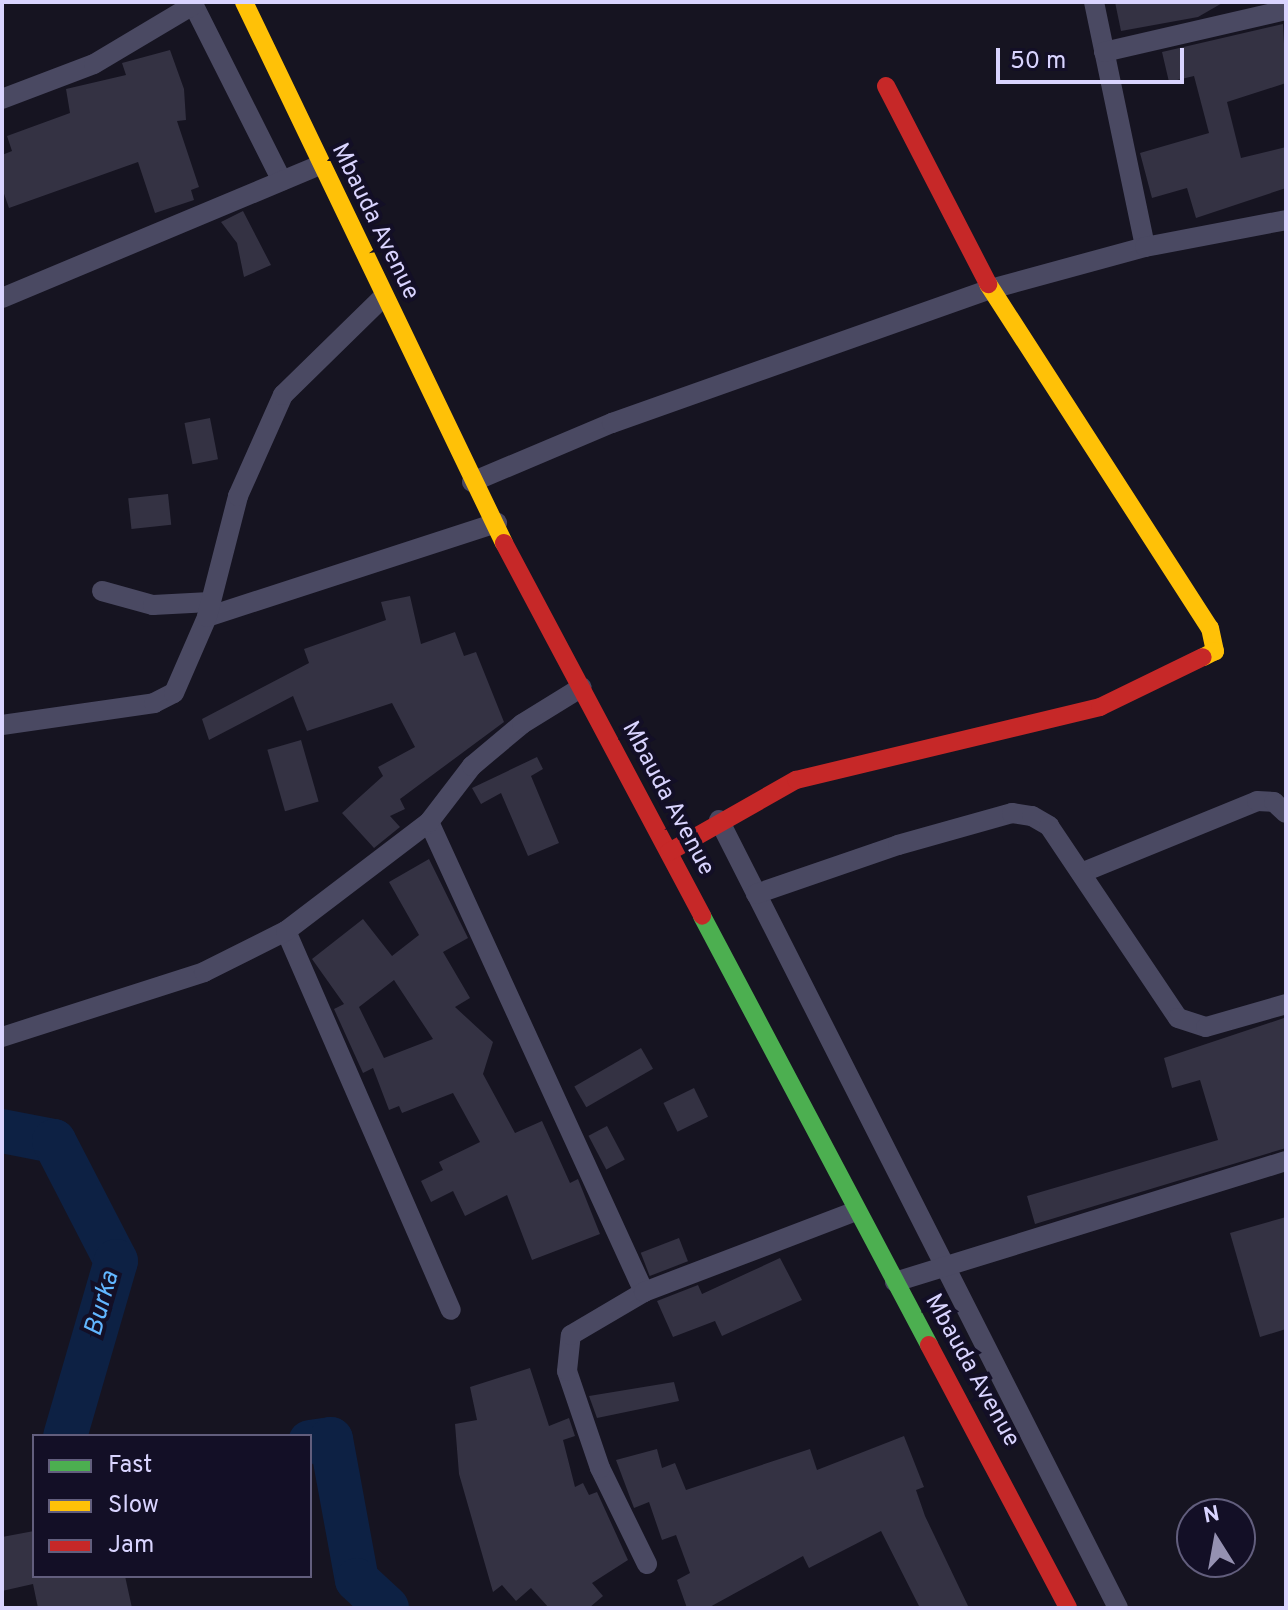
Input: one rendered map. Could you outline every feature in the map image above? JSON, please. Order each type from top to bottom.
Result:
[{"type":"street","name":"Mbauda Avenue","points":[[244,2],[472,482],[497,523],[856,1211],[1068,1608]]},
{"type":"street","points":[[1094,2],[1145,247]]},
{"type":"street","points":[[2,99],[94,64],[193,4],[282,181]]},
{"type":"street","points":[[1104,52],[1286,10]]},
{"type":"street","points":[[669,852],[719,820],[839,766],[1100,707],[1215,651],[1210,628],[991,289],[886,86]]},
{"type":"street","points":[[2,298],[320,165]]},
{"type":"street","points":[[472,482],[612,423],[991,289],[1145,247],[1286,220]]},
{"type":"street","points":[[2,725],[154,703],[174,693],[208,609],[238,496],[283,395],[383,297]]},
{"type":"street","points":[[102,591],[153,605],[208,609],[497,523]]},
{"type":"street","points":[[2,1037],[204,972],[286,931],[429,822],[472,766],[582,687]]},
{"type":"street","points":[[1081,873],[1257,801],[1274,802],[1286,813]]},
{"type":"street","points":[[756,894],[1012,813],[1049,826],[1190,1027],[1286,1004]]},
{"type":"street","points":[[719,820],[1118,1608]]},
{"type":"street","points":[[429,822],[644,1292]]},
{"type":"street","points":[[286,931],[451,1310]]},
{"type":"street","points":[[895,1282],[944,1263],[1286,1161]]},
{"type":"street","points":[[647,1564],[600,1468],[567,1371],[571,1335],[581,1323],[644,1292],[856,1211]]},
{"type":"building","points":[[1115,2],[1224,2],[1198,17],[1121,31]]},
{"type":"building","points":[[1283,24],[1286,83],[1227,102],[1241,158],[1286,147],[1286,188],[1196,218],[1187,188],[1152,198],[1140,153],[1209,133],[1194,76],[1169,82],[1162,52]]},
{"type":"building","points":[[170,50],[184,89],[186,120],[177,121],[199,187],[191,190],[194,200],[155,213],[138,162],[9,208],[2,188],[2,155],[12,151],[7,136],[70,113],[66,89],[126,75],[122,63]]},
{"type":"building","points":[[243,211],[271,265],[244,277],[237,243],[221,222]]},
{"type":"building","points":[[210,418],[218,459],[192,464],[184,423]]},
{"type":"building","points":[[168,494],[171,525],[131,529],[128,498]]},
{"type":"building","points":[[410,596],[421,644],[455,632],[464,656],[476,652],[504,722],[400,799],[405,809],[390,816],[400,827],[374,848],[342,813],[383,776],[378,767],[415,747],[392,703],[307,731],[293,696],[209,740],[202,719],[309,663],[304,649],[386,620],[381,602]]},
{"type":"building","points":[[301,740],[319,802],[285,811],[267,750]]},
{"type":"building","points":[[537,757],[543,769],[531,776],[559,843],[528,856],[501,793],[481,804],[472,788]]},
{"type":"building","points":[[429,859],[468,938],[443,952],[470,998],[455,1007],[493,1042],[483,1074],[515,1133],[542,1121],[570,1183],[578,1179],[600,1234],[532,1260],[507,1195],[465,1216],[453,1191],[431,1202],[421,1181],[443,1170],[439,1162],[480,1142],[453,1093],[402,1113],[399,1106],[389,1110],[373,1068],[363,1073],[334,1009],[344,1004],[312,959],[363,919],[392,956],[419,935],[389,882]],"holes":[[[394,980],[433,1039],[384,1058],[359,1007]]]},
{"type":"building","points":[[1284,1018],[1286,1148],[1035,1224],[1027,1196],[1218,1140],[1200,1080],[1172,1088],[1164,1058]]},
{"type":"building","points":[[641,1048],[653,1069],[586,1107],[574,1086]]},
{"type":"building","points":[[694,1088],[708,1117],[677,1132],[663,1103]]},
{"type":"building","points":[[607,1126],[625,1160],[606,1169],[588,1136]]},
{"type":"building","points":[[1286,1217],[1286,1329],[1260,1337],[1230,1233]]},
{"type":"building","points":[[679,1238],[688,1261],[650,1276],[641,1253]]},
{"type":"building","points":[[780,1258],[802,1300],[722,1336],[715,1321],[673,1337],[657,1301],[698,1285],[702,1294]]},
{"type":"building","points":[[530,1368],[549,1426],[569,1418],[575,1436],[563,1440],[575,1487],[583,1483],[589,1495],[597,1492],[628,1560],[592,1583],[603,1596],[589,1608],[549,1608],[531,1588],[516,1601],[502,1585],[493,1592],[459,1474],[455,1424],[477,1420],[470,1387]]},
{"type":"building","points":[[674,1382],[679,1401],[597,1418],[589,1396]]},
{"type":"building","points":[[904,1436],[924,1487],[916,1490],[925,1516],[969,1608],[920,1608],[881,1531],[809,1568],[803,1556],[708,1608],[687,1608],[677,1580],[690,1573],[676,1535],[662,1540],[649,1502],[634,1508],[616,1460],[657,1449],[662,1468],[675,1463],[686,1490],[810,1449],[817,1470]]},
{"type":"building","points":[[32,1531],[32,1578],[125,1578],[132,1608],[38,1608],[33,1584],[2,1591],[2,1537]]},
{"type":"waterway","name":"Burka","points":[[2,1131],[54,1141],[116,1261],[66,1434]]},
{"type":"waterway","name":"Burka","points":[[312,1442],[331,1439],[357,1580],[387,1608]]},
{"type":"traffic: fast","points":[[702,916],[929,1345]]},
{"type":"traffic: slow","points":[[244,2],[504,543]]},
{"type":"traffic: slow","points":[[988,284],[1210,628],[1215,651],[1203,657]]},
{"type":"traffic: jam","points":[[886,86],[988,284]]},
{"type":"traffic: jam","points":[[504,543],[702,916]]},
{"type":"traffic: jam","points":[[669,852],[796,780],[1100,707],[1203,657]]},
{"type":"traffic: jam","points":[[929,1345],[1068,1608]]}]
